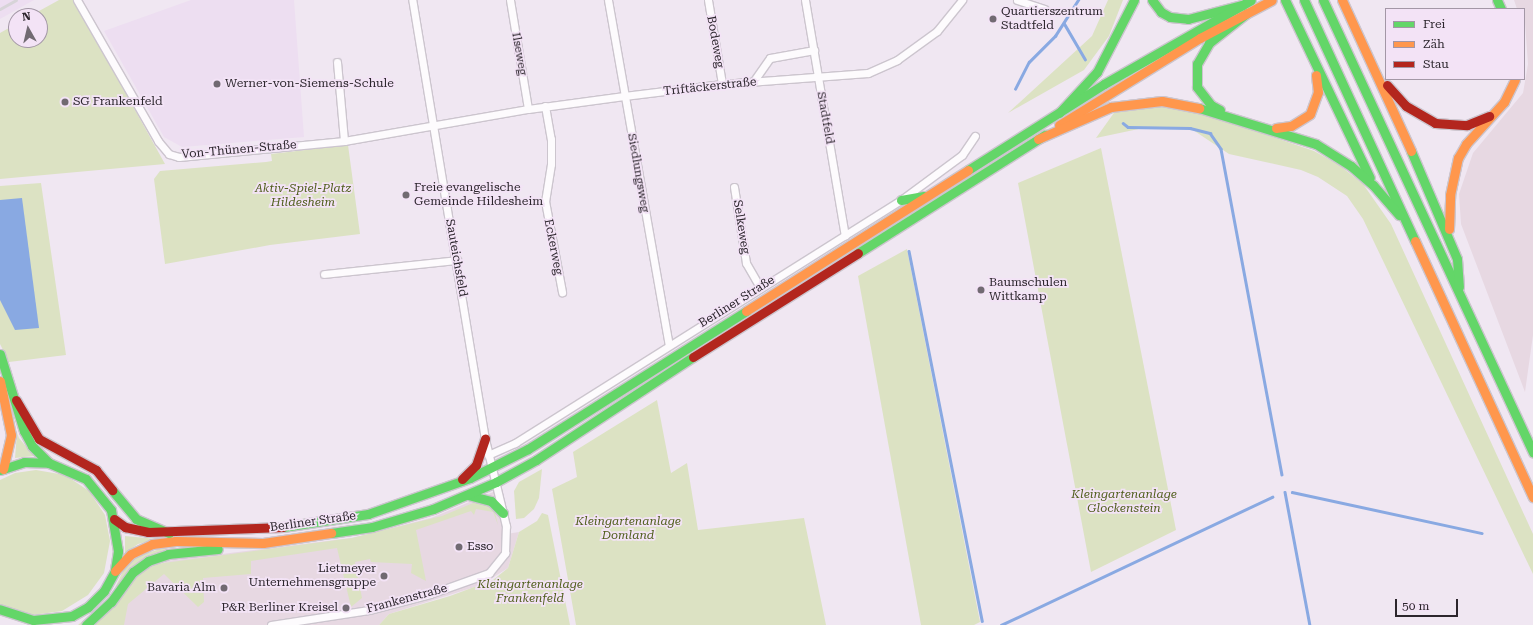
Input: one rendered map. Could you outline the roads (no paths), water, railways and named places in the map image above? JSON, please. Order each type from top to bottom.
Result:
[{"type":"main road","points":[[1059,113],[1097,72],[1115,42],[1134,0]]},
{"type":"main road","points":[[1152,0],[1170,17],[1188,19],[1242,5]]},
{"type":"main road","points":[[1059,113],[1251,0]]},
{"type":"main road","points":[[1038,139],[1154,66],[1272,0]]},
{"type":"main road","points":[[1285,0],[1314,64],[1373,185]]},
{"type":"main road","points":[[1304,0],[1533,497]]},
{"type":"main road","points":[[1323,0],[1533,454]]},
{"type":"main road","points":[[1342,0],[1448,234],[1457,259],[1459,295]]},
{"type":"main road","points":[[1228,115],[1203,97],[1196,81],[1197,64],[1209,43],[1247,13]]},
{"type":"main road","points":[[1273,129],[1291,126],[1310,114],[1318,92],[1314,64]]},
{"type":"main road","points":[[1372,65],[1406,106],[1435,123],[1467,125],[1497,110]]},
{"type":"main road","points":[[1448,234],[1450,195],[1458,158],[1466,144],[1497,110],[1511,91],[1515,80]]},
{"type":"main road","points":[[1038,139],[1111,107],[1136,102],[1186,104],[1273,129],[1334,153],[1373,185],[1412,232]]},
{"type":"main road","name":"Berliner Straße","points":[[114,519],[131,529],[169,533],[239,531],[316,524],[368,514],[457,483],[492,468],[528,449],[1059,113]]},
{"type":"main road","name":"Berliner Straße","points":[[115,571],[131,554],[157,543],[263,543],[391,523],[467,495],[496,482],[536,460],[610,409],[1038,139]]},
{"type":"main road","points":[[901,200],[929,195]]},
{"type":"main road","points":[[0,354],[27,438],[49,463]]},
{"type":"main road","points":[[0,381],[11,435],[1,469]]},
{"type":"main road","points":[[16,400],[28,425],[39,439],[96,470],[136,519],[169,533]]},
{"type":"main road","points":[[457,483],[476,464],[485,439]]},
{"type":"main road","points":[[0,609],[25,622],[72,616],[100,597],[115,571],[118,551],[114,519],[107,503],[86,479],[68,469],[49,463],[24,462],[1,469]]},
{"type":"main road","points":[[467,495],[491,501],[503,513]]},
{"type":"main road","points":[[86,625],[111,602],[133,572],[148,560],[168,554],[263,543]]},
{"type":"main road","points":[[68,625],[72,616]]},
{"type":"street","name":"Von-Thünen-Straße","points":[[77,0],[158,141],[169,154],[179,157],[344,141],[434,127]]},
{"type":"street","name":"Sauteichsfeld","points":[[412,0],[457,260],[485,439],[492,468]]},
{"type":"street","name":"Ilseweg","points":[[510,0],[528,109]]},
{"type":"street","name":"Siedlungsweg","points":[[608,0],[669,345]]},
{"type":"street","name":"Bodeweg","points":[[708,0],[722,84]]},
{"type":"street","name":"Stadtfeld","points":[[805,0],[845,236]]},
{"type":"street","name":"Triftäckerstraße","points":[[434,127],[545,106],[722,84],[868,74],[898,60],[937,31],[962,0]]},
{"type":"street","points":[[1017,0],[1045,9]]},
{"type":"street","points":[[752,82],[770,58],[814,50]]},
{"type":"street","points":[[337,62],[344,141]]},
{"type":"street","name":"Eckerweg","points":[[545,106],[551,139],[551,164],[545,201],[562,292]]},
{"type":"street","name":"Berliner Straße","points":[[488,455],[502,449],[901,200],[962,155],[975,136]]},
{"type":"street","name":"Selkeweg","points":[[734,187],[746,263],[760,287]]},
{"type":"street","points":[[324,274],[457,260]]},
{"type":"street","points":[[492,468],[503,513]]},
{"type":"street","name":"Frankenstraße","points":[[271,625],[389,606],[489,573],[505,553],[506,526],[503,513]]},
{"type":"water","points":[[22,198],[39,328],[15,330],[0,300],[0,200]]},
{"type":"waterway","points":[[1015,89],[1029,62],[1055,36],[1078,0]]},
{"type":"waterway","points":[[1064,23],[1085,59]]},
{"type":"waterway","points":[[1123,123],[1128,127],[1190,128],[1210,133],[1221,149],[1282,474]]},
{"type":"waterway","points":[[909,251],[982,621]]},
{"type":"waterway","points":[[1285,492],[1310,625]]},
{"type":"waterway","points":[[1292,492],[1482,533]]},
{"type":"waterway","points":[[1001,625],[1272,497]]},
{"type":"railway","points":[[0,9],[16,0]]},
{"type":"place","name":"Quartierszentrum Stadtfeld","points":[[993,19]]},
{"type":"place","name":"Werner-von-Siemens-Schule","points":[[217,84]]},
{"type":"place","name":"SG Frankenfeld","points":[[65,102]]},
{"type":"place","name":"Freie evangelische Gemeinde Hildesheim","points":[[406,195]]},
{"type":"place","name":"Baumschulen Wittkamp","points":[[981,290]]},
{"type":"place","name":"Esso","points":[[459,547]]},
{"type":"place","name":"Lietmeyer Unternehmensgruppe","points":[[384,576]]},
{"type":"place","name":"Bavaria Alm","points":[[224,588]]},
{"type":"place","name":"P&R Berliner Kreisel","points":[[346,608]]},
{"type":"park label","name":"Aktiv-Spiel-Platz Hildesheim","points":[[303,196]]},
{"type":"park label","name":"Kleingartenanlage Glockenstein","points":[[1124,502]]},
{"type":"park label","name":"Kleingartenanlage Domland","points":[[628,529]]},
{"type":"park label","name":"Kleingartenanlage Frankenfeld","points":[[530,592]]}]
